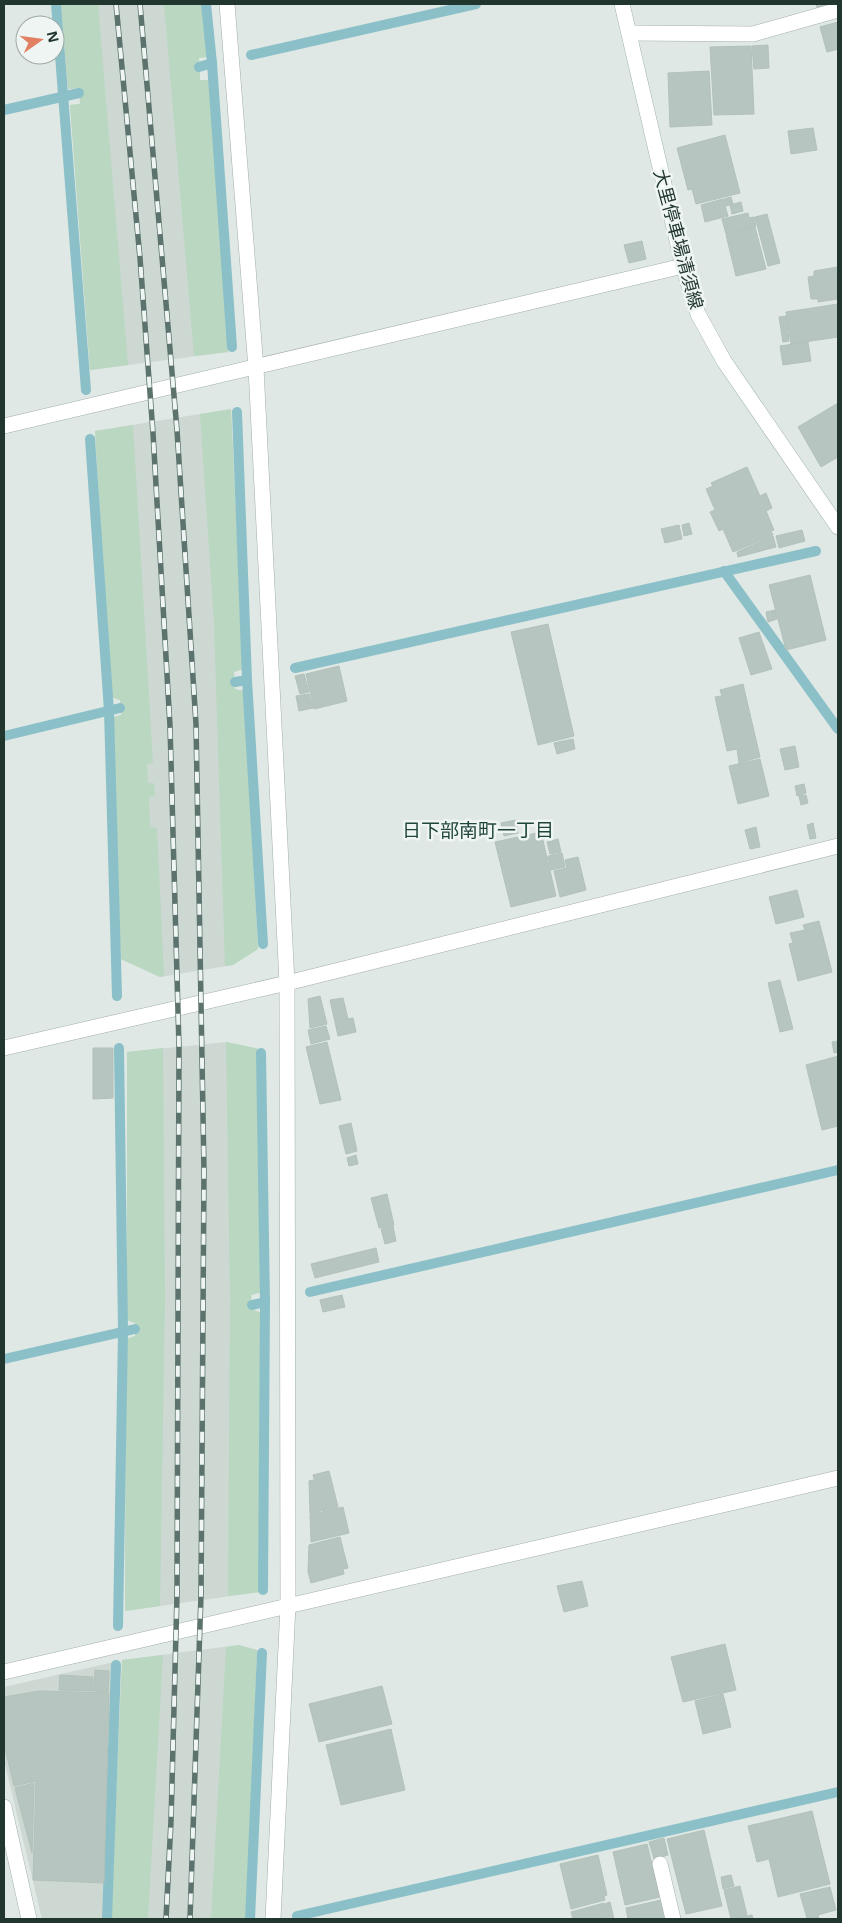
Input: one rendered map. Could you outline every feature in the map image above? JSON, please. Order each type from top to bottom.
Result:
[{"type":"street","points":[[227,4],[256,368],[287,983],[288,1605],[273,1919]]},
{"type":"street","name":"大里停車場清須線","points":[[622,4],[683,266],[698,314],[724,361],[837,524]]},
{"type":"street","points":[[629,33],[753,34],[838,10]]},
{"type":"street","points":[[4,426],[683,266]]},
{"type":"street","points":[[4,1048],[287,983],[838,846]]},
{"type":"street","points":[[4,1672],[838,1478]]},
{"type":"street","points":[[4,1807],[29,1919]]},
{"type":"street","points":[[660,1864],[673,1919]]},
{"type":"shaded area","points":[[61,4],[202,4],[207,57],[199,58],[200,80],[209,80],[228,352],[90,370],[70,105],[80,104],[79,88],[68,89],[65,53],[65,15],[62,15]]},
{"type":"shaded area","points":[[231,409],[243,669],[234,672],[235,689],[244,691],[258,949],[233,965],[160,977],[121,959],[111,718],[121,715],[120,700],[111,697],[95,431]]},
{"type":"shaded area","points":[[227,1042],[259,1049],[262,1292],[251,1295],[252,1309],[261,1313],[260,1592],[125,1611],[126,1339],[135,1336],[135,1323],[127,1320],[127,1052]]},
{"type":"shaded area","points":[[239,1645],[257,1650],[247,1919],[111,1919],[122,1660]]},
{"type":"shaded area","points":[[114,1662],[104,1919],[42,1919],[4,1760],[4,1687]]},
{"type":"green space","points":[[61,4],[98,4],[128,365],[90,370],[70,105],[80,104],[79,88],[68,89],[65,53],[65,15],[62,15]]},
{"type":"green space","points":[[164,4],[202,4],[207,57],[199,58],[200,80],[209,80],[228,352],[194,356]]},
{"type":"green space","points":[[231,409],[243,669],[234,672],[235,689],[244,691],[258,949],[233,965],[225,966],[214,624],[200,414]]},
{"type":"green space","points":[[133,425],[153,763],[147,764],[148,783],[154,783],[155,796],[149,797],[150,827],[157,828],[164,976],[160,977],[121,959],[111,718],[121,715],[120,700],[111,697],[95,431]]},
{"type":"green space","points":[[226,1042],[259,1049],[262,1292],[251,1295],[252,1309],[261,1313],[260,1592],[228,1596],[230,1298]]},
{"type":"green space","points":[[163,1048],[165,1298],[160,1606],[125,1611],[126,1339],[135,1336],[135,1323],[127,1320],[127,1052]]},
{"type":"green space","points":[[239,1645],[257,1650],[247,1919],[211,1919],[226,1647]]},
{"type":"green space","points":[[163,1655],[148,1919],[111,1919],[122,1660]]},
{"type":"building","points":[[816,4],[838,4],[818,10]]},
{"type":"building","points":[[838,22],[838,49],[827,52],[820,27]]},
{"type":"building","points":[[768,45],[769,68],[754,69],[752,46]]},
{"type":"building","points":[[751,46],[754,114],[714,115],[710,47]]},
{"type":"building","points":[[709,71],[712,125],[670,127],[668,73]]},
{"type":"building","points":[[813,128],[817,150],[791,154],[788,131]]},
{"type":"building","points":[[725,135],[740,193],[696,204],[692,189],[688,190],[677,148]]},
{"type":"building","points":[[731,197],[733,204],[726,206],[724,199]]},
{"type":"building","points":[[723,199],[728,216],[705,222],[701,205]]},
{"type":"building","points":[[741,202],[743,211],[732,214],[730,205]]},
{"type":"building","points":[[748,213],[749,218],[754,217],[756,226],[726,234],[722,219]]},
{"type":"building","points":[[767,214],[780,263],[768,266],[755,217]]},
{"type":"building","points":[[755,227],[766,269],[736,276],[726,235]]},
{"type":"building","points":[[642,241],[646,259],[629,263],[624,245]]},
{"type":"building","points":[[838,267],[838,299],[818,302],[818,299],[811,299],[808,277],[814,276],[814,271]]},
{"type":"building","points":[[838,304],[838,337],[791,344],[786,312]]},
{"type":"building","points":[[786,316],[789,341],[783,342],[779,317]]},
{"type":"building","points":[[808,342],[811,361],[783,365],[780,346]]},
{"type":"building","points":[[838,403],[838,457],[821,467],[798,427]]},
{"type":"building","points":[[747,467],[760,496],[766,493],[772,508],[766,511],[774,530],[771,531],[773,535],[733,552],[723,529],[719,531],[710,512],[715,510],[706,489],[713,486],[711,483]]},
{"type":"building","points":[[689,523],[692,534],[684,536],[682,525]]},
{"type":"building","points":[[679,525],[682,539],[665,543],[661,529]]},
{"type":"building","points":[[802,530],[805,541],[779,548],[776,536]]},
{"type":"building","points":[[773,536],[776,547],[738,557],[737,552]]},
{"type":"building","points":[[810,575],[826,640],[786,650],[769,585]]},
{"type":"building","points":[[775,610],[777,619],[768,622],[766,612]]},
{"type":"building","points":[[548,624],[574,736],[538,745],[511,632]]},
{"type":"building","points":[[759,632],[772,669],[751,675],[739,638]]},
{"type":"building","points":[[339,666],[347,701],[314,709],[306,674]]},
{"type":"building","points":[[304,674],[309,692],[300,694],[295,676]]},
{"type":"building","points":[[743,684],[760,757],[739,763],[737,749],[727,751],[715,697],[722,696],[720,690]]},
{"type":"building","points":[[309,694],[313,708],[299,711],[296,696]]},
{"type":"building","points":[[573,739],[575,749],[557,754],[554,743]]},
{"type":"building","points":[[795,746],[799,767],[785,770],[780,749]]},
{"type":"building","points":[[760,759],[769,796],[738,804],[729,766]]},
{"type":"building","points":[[804,784],[806,793],[797,796],[795,786]]},
{"type":"building","points":[[806,795],[808,803],[801,805],[799,796]]},
{"type":"building","points":[[516,820],[518,833],[504,836],[501,823]]},
{"type":"building","points":[[813,823],[816,838],[810,839],[807,825]]},
{"type":"building","points":[[756,827],[760,847],[750,849],[745,830]]},
{"type":"building","points":[[541,832],[556,896],[511,907],[495,842]]},
{"type":"building","points":[[558,839],[561,852],[550,854],[547,842]]},
{"type":"building","points":[[562,853],[565,867],[551,870],[548,856]]},
{"type":"building","points":[[578,857],[586,890],[560,897],[554,871],[567,868],[565,860]]},
{"type":"building","points":[[797,890],[804,917],[776,924],[769,897]]},
{"type":"building","points":[[819,921],[832,972],[798,981],[789,944],[793,943],[790,933],[805,930],[803,925]]},
{"type":"building","points":[[780,980],[793,1029],[780,1032],[768,983]]},
{"type":"building","points":[[320,996],[327,1024],[310,1028],[308,999]]},
{"type":"building","points":[[343,998],[348,1019],[353,1018],[356,1032],[338,1036],[330,1000]]},
{"type":"building","points":[[326,1026],[330,1039],[311,1044],[308,1030]]},
{"type":"building","points":[[838,1041],[838,1052],[834,1053],[832,1042]]},
{"type":"building","points":[[327,1042],[341,1100],[320,1104],[306,1047]]},
{"type":"building","points":[[93,1048],[113,1048],[113,1098],[93,1099]]},
{"type":"building","points":[[838,1056],[838,1126],[822,1130],[806,1065]]},
{"type":"building","points":[[351,1123],[357,1151],[346,1154],[339,1126]]},
{"type":"building","points":[[356,1155],[358,1164],[349,1166],[347,1158]]},
{"type":"building","points":[[387,1194],[394,1225],[379,1228],[371,1198]]},
{"type":"building","points":[[393,1226],[396,1241],[385,1244],[381,1229]]},
{"type":"building","points":[[376,1248],[379,1262],[315,1278],[311,1264]]},
{"type":"building","points":[[342,1295],[345,1307],[323,1312],[320,1300]]},
{"type":"building","points":[[329,1471],[338,1507],[322,1511],[313,1475]]},
{"type":"building","points":[[313,1480],[321,1511],[310,1514],[309,1481]]},
{"type":"building","points":[[343,1507],[349,1533],[311,1542],[310,1515]]},
{"type":"building","points":[[340,1537],[348,1568],[343,1569],[344,1574],[311,1583],[308,1572],[309,1545]]},
{"type":"building","points":[[582,1581],[588,1606],[564,1612],[557,1586]]},
{"type":"building","points":[[725,1644],[736,1690],[683,1702],[671,1657]]},
{"type":"building","points":[[95,1670],[109,1671],[108,1692],[94,1691]]},
{"type":"building","points":[[60,1675],[93,1677],[93,1691],[59,1690]]},
{"type":"building","points":[[382,1686],[392,1724],[319,1742],[309,1704]]},
{"type":"building","points":[[39,1691],[109,1693],[104,1883],[33,1880],[36,1781],[14,1786],[4,1744],[4,1697]]},
{"type":"building","points":[[723,1694],[731,1727],[703,1734],[695,1701]]},
{"type":"building","points":[[391,1729],[405,1790],[341,1805],[326,1745]]},
{"type":"building","points":[[34,1783],[32,1853],[15,1788]]},
{"type":"building","points":[[812,1811],[830,1884],[778,1897],[769,1859],[757,1862],[748,1826]]},
{"type":"building","points":[[704,1830],[722,1906],[686,1914],[667,1839]]},
{"type":"building","points":[[664,1838],[668,1855],[654,1859],[649,1842]]},
{"type":"building","points":[[647,1844],[660,1897],[625,1905],[613,1852]]},
{"type":"building","points":[[598,1855],[607,1895],[604,1896],[605,1900],[571,1909],[560,1864]]},
{"type":"building","points":[[731,1875],[734,1886],[723,1889],[721,1877]]},
{"type":"building","points":[[740,1886],[747,1915],[731,1919],[724,1890]]},
{"type":"building","points":[[830,1887],[836,1910],[818,1915],[819,1919],[807,1918],[800,1894]]},
{"type":"building","points":[[661,1900],[665,1919],[628,1919],[626,1908]]},
{"type":"building","points":[[610,1902],[614,1919],[609,1919],[605,1904]]},
{"type":"building","points":[[604,1903],[608,1919],[573,1919],[571,1912]]},
{"type":"building","points":[[752,1915],[753,1919],[733,1919]]},
{"type":"waterway","points":[[56,4],[86,390]]},
{"type":"waterway","points":[[206,4],[212,63],[232,347]]},
{"type":"waterway","points":[[251,55],[476,4]]},
{"type":"waterway","points":[[199,67],[212,63]]},
{"type":"waterway","points":[[4,110],[79,93]]},
{"type":"waterway","points":[[237,412],[247,680],[263,944]]},
{"type":"waterway","points":[[90,439],[109,711],[117,996]]},
{"type":"waterway","points":[[295,668],[816,551]]},
{"type":"waterway","points":[[724,571],[838,729]]},
{"type":"waterway","points":[[235,682],[247,680]]},
{"type":"waterway","points":[[4,736],[120,708]]},
{"type":"waterway","points":[[118,1626],[123,1331],[119,1048]]},
{"type":"waterway","points":[[261,1053],[265,1302],[263,1590]]},
{"type":"waterway","points":[[310,1292],[838,1170]]},
{"type":"waterway","points":[[252,1305],[265,1302]]},
{"type":"waterway","points":[[4,1359],[135,1329]]},
{"type":"waterway","points":[[250,1919],[262,1653]]},
{"type":"waterway","points":[[107,1919],[116,1665]]},
{"type":"waterway","points":[[297,1916],[838,1792]]},
{"type":"railway","points":[[116,4],[140,258],[153,433],[170,726],[179,1047],[177,1595],[171,1821],[166,1919]]},
{"type":"railway","points":[[140,4],[177,430],[196,724],[204,1171],[201,1595],[190,1919]]},
{"type":"district","name":"日下部南町一丁目","points":[[478,830]]}]
